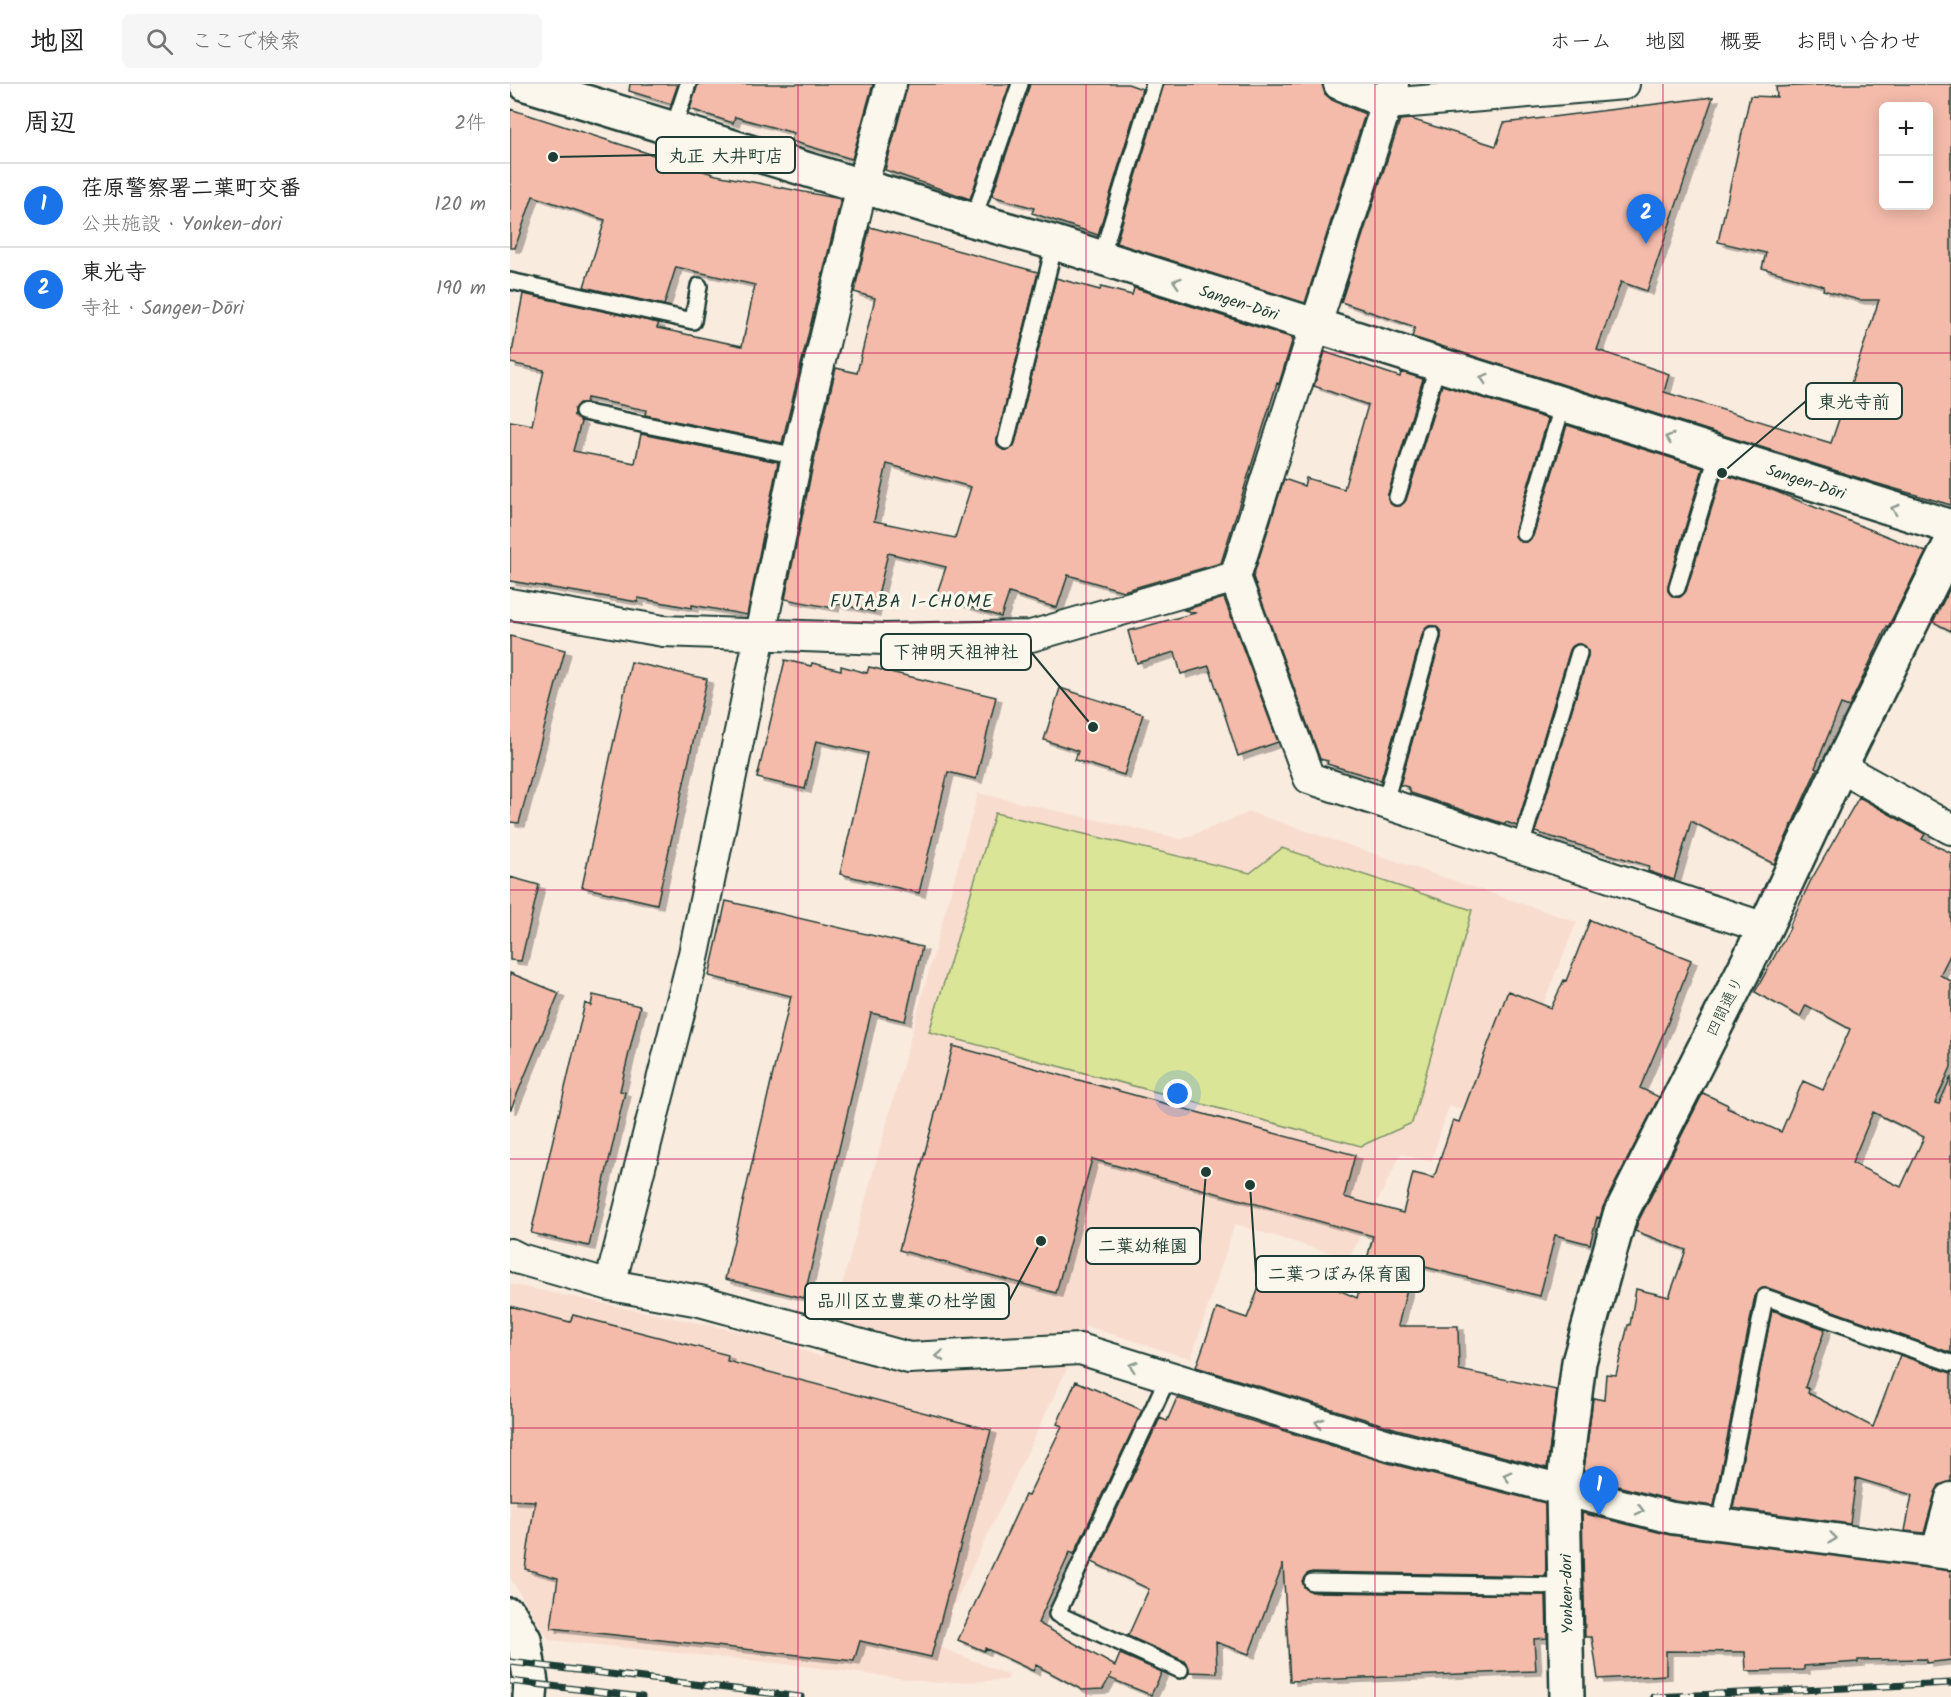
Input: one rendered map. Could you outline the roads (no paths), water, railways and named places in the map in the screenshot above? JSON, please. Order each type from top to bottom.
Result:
[{"type":"street","name":"Sangen-Dōri","points":[[526,84],[562,89],[673,129],[1055,243],[1951,527]]},
{"type":"street","points":[[610,1285],[694,954],[797,456],[862,186],[891,84]]},
{"type":"street","points":[[1339,84],[1390,94],[1624,84]]},
{"type":"street","points":[[1390,94],[1235,577],[1309,778],[1765,928]]},
{"type":"street","name":"四間通り","points":[[1563,1490],[1579,1362],[1620,1215],[1765,928],[1840,767],[1951,543]]},
{"type":"street","points":[[510,604],[663,631],[885,639],[1031,636],[1235,577]]},
{"type":"street","points":[[1840,767],[1951,829]]},
{"type":"street","points":[[510,1254],[610,1285],[700,1300],[909,1358],[1080,1349],[1392,1446],[1672,1518],[1944,1553],[1951,1498]]},
{"type":"street","name":"Yonken-dori","points":[[1563,1490],[1567,1697]]},
{"type":"street","points":[[510,1615],[524,1639],[531,1683],[530,1697]]},
{"type":"lane","points":[[673,129],[688,84]]},
{"type":"lane","points":[[973,220],[1020,84]]},
{"type":"lane","points":[[1101,258],[1154,84]]},
{"type":"lane","points":[[1006,441],[1055,243]]},
{"type":"lane","points":[[510,281],[693,321],[699,285]]},
{"type":"lane","points":[[1396,497],[1438,364]]},
{"type":"lane","points":[[1524,533],[1563,404]]},
{"type":"lane","points":[[583,412],[797,456]]},
{"type":"lane","points":[[1677,588],[1718,453]]},
{"type":"lane","points":[[1385,802],[1432,635]]},
{"type":"lane","points":[[1521,846],[1579,653]]},
{"type":"lane","points":[[1720,1524],[1765,1297],[1951,1363]]},
{"type":"lane","points":[[1168,1377],[1057,1614],[1180,1670]]},
{"type":"lane","points":[[1312,1582],[1565,1586]]},
{"type":"railway","points":[[510,1662],[801,1697]]},
{"type":"railway","points":[[510,1681],[642,1697]]},
{"type":"railway","points":[[1653,1697],[1951,1683]]},
{"type":"place","name":"丸正 大井町店","points":[[553,157]]},
{"type":"place","name":"東光寺","points":[[1646,244]]},
{"type":"place","name":"東光寺前","points":[[1722,473]]},
{"type":"place","name":"下神明天祖神社","points":[[1093,727]]},
{"type":"place","name":"二葉幼稚園","points":[[1206,1172]]},
{"type":"place","name":"二葉つぼみ保育園","points":[[1250,1185]]},
{"type":"place","name":"品川区立豊葉の杜学園","points":[[1041,1241]]},
{"type":"place","name":"荏原警察署二葉町交番","points":[[1599,1516]]},
{"type":"district","name":"FUTABA 1-CHOME","points":[[912,601]]}]
